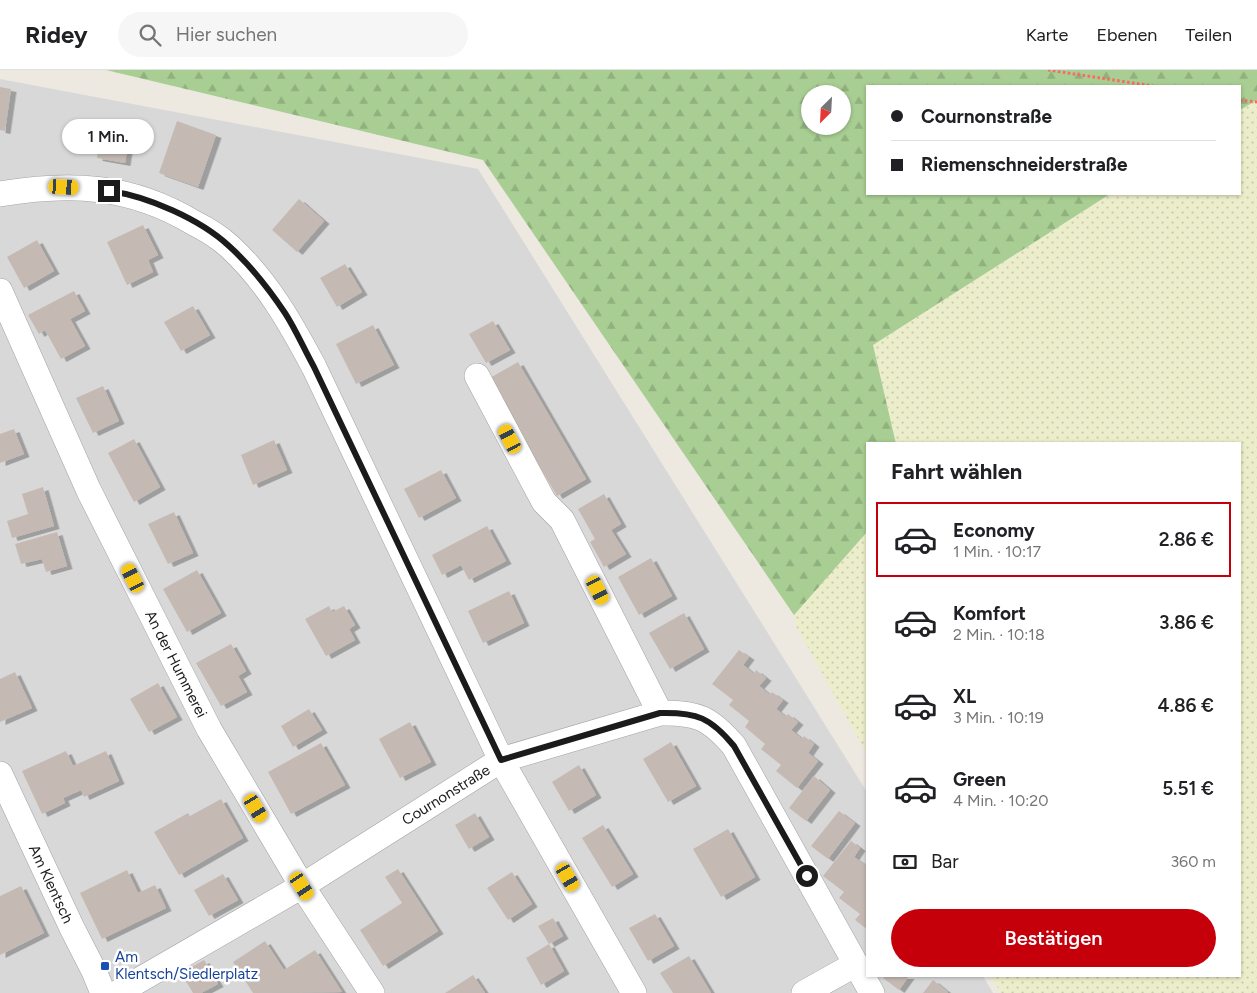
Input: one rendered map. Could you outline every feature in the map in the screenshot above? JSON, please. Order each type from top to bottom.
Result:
[{"type":"street","points":[[0,194],[50,187],[93,188],[124,193],[152,201],[182,215],[228,245],[245,263],[285,314],[314,367],[501,760],[634,993]]},
{"type":"street","name":"An der Hummerei","points":[[0,291],[89,491],[209,729],[302,886],[372,993]]},
{"type":"street","points":[[477,376],[544,502],[562,520],[660,713]]},
{"type":"street","name":"Cournonstraße","points":[[117,993],[302,886],[501,760],[660,713],[676,712],[706,719],[719,728],[734,746],[872,993]]},
{"type":"street","name":"Am Klentsch","points":[[0,774],[103,993]]},
{"type":"street","points":[[804,993],[856,964]]},
{"type":"path","points":[[1048,70],[1146,85]]},
{"type":"path","points":[[1241,100],[1257,102]]},
{"type":"shaded area","points":[[0,79],[478,169],[866,790],[866,977],[984,977],[993,993],[0,993]]},
{"type":"green space","points":[[106,70],[1257,70],[1257,100],[1241,109],[1241,85],[866,85],[866,195],[1108,195],[873,345],[896,442],[866,442],[866,533],[794,615],[483,160]]},
{"type":"green space","points":[[1257,100],[1257,993],[1001,993],[992,977],[1241,977],[1241,442],[896,442],[873,345],[1108,195],[1241,195],[1241,109]]},
{"type":"green space","points":[[866,533],[866,752],[796,626],[794,615]]},
{"type":"building","points":[[0,87],[11,89],[5,131],[0,130]]},
{"type":"building","points":[[177,121],[216,135],[198,187],[159,173]]},
{"type":"building","points":[[110,122],[131,125],[125,163],[97,158],[98,149],[78,146],[81,125],[109,129]]},
{"type":"building","points":[[299,199],[324,221],[297,252],[272,230]]},
{"type":"building","points":[[143,225],[158,255],[148,260],[153,272],[127,285],[107,242]]},
{"type":"building","points":[[37,240],[54,271],[24,288],[7,257]]},
{"type":"building","points":[[345,264],[362,292],[337,307],[320,278]]},
{"type":"building","points":[[74,291],[85,311],[70,319],[85,346],[61,359],[45,330],[39,334],[28,315]]},
{"type":"building","points":[[193,306],[210,335],[181,351],[164,322]]},
{"type":"building","points":[[493,321],[510,350],[486,363],[469,334]]},
{"type":"building","points":[[373,325],[394,365],[356,384],[336,344]]},
{"type":"building","points":[[518,362],[586,479],[557,496],[488,379]]},
{"type":"building","points":[[103,386],[119,421],[93,433],[76,398]]},
{"type":"building","points":[[14,429],[24,454],[0,463],[0,434]]},
{"type":"building","points":[[134,439],[160,487],[134,502],[108,453]]},
{"type":"building","points":[[274,440],[287,470],[253,485],[241,455]]},
{"type":"building","points":[[441,470],[456,498],[419,518],[404,489]]},
{"type":"building","points":[[43,487],[54,526],[12,538],[7,521],[28,514],[22,494]]},
{"type":"building","points":[[604,494],[621,524],[611,530],[626,554],[604,567],[590,542],[595,539],[578,509]]},
{"type":"building","points":[[174,512],[193,553],[168,564],[148,524]]},
{"type":"building","points":[[487,526],[506,561],[469,580],[461,565],[442,575],[432,555]]},
{"type":"building","points":[[57,532],[67,566],[46,572],[42,559],[21,564],[15,544]]},
{"type":"building","points":[[651,558],[672,596],[639,615],[618,577]]},
{"type":"building","points":[[197,570],[221,613],[187,632],[163,589]]},
{"type":"building","points":[[509,591],[524,623],[483,643],[468,611]]},
{"type":"building","points":[[329,606],[332,612],[344,606],[355,625],[349,629],[355,640],[326,656],[305,619]]},
{"type":"building","points":[[684,613],[704,649],[670,669],[649,633]]},
{"type":"building","points":[[231,644],[246,671],[238,676],[247,692],[221,706],[196,663]]},
{"type":"building","points":[[739,650],[749,657],[743,665],[754,674],[756,670],[766,678],[759,686],[770,695],[772,692],[783,700],[776,709],[786,717],[788,714],[798,722],[791,730],[802,739],[804,736],[814,744],[808,753],[818,761],[797,788],[776,771],[781,765],[761,749],[765,744],[745,727],[749,721],[729,705],[733,700],[712,684]]},
{"type":"building","points":[[15,672],[32,708],[0,722],[0,679]]},
{"type":"building","points":[[158,683],[177,717],[149,732],[130,699]]},
{"type":"building","points":[[309,709],[322,730],[293,747],[281,726]]},
{"type":"building","points":[[410,722],[431,762],[400,778],[379,739]]},
{"type":"building","points":[[671,742],[696,786],[668,802],[643,759]]},
{"type":"building","points":[[321,743],[345,785],[291,814],[268,772]]},
{"type":"building","points":[[66,751],[73,766],[106,751],[119,781],[84,797],[81,790],[63,798],[65,803],[42,814],[22,771]]},
{"type":"building","points":[[579,765],[596,795],[569,811],[552,782]]},
{"type":"building","points":[[814,776],[830,790],[806,821],[789,808]]},
{"type":"building","points":[[221,799],[243,838],[179,875],[154,832],[188,813],[190,816]]},
{"type":"building","points":[[839,811],[855,823],[828,859],[811,846]]},
{"type":"building","points":[[475,813],[489,837],[469,849],[455,825]]},
{"type":"building","points":[[603,825],[633,874],[612,887],[582,838]]},
{"type":"building","points":[[728,829],[755,877],[721,897],[693,849]]},
{"type":"building","points":[[851,841],[860,848],[854,857],[865,865],[866,863],[866,928],[855,920],[860,914],[839,898],[844,892],[823,876]]},
{"type":"building","points":[[398,869],[438,931],[383,966],[360,930],[402,903],[385,877]]},
{"type":"building","points":[[127,870],[138,893],[155,885],[166,908],[102,939],[80,893]]},
{"type":"building","points":[[512,872],[532,904],[508,920],[487,888]]},
{"type":"building","points":[[223,874],[238,900],[209,916],[194,890]]},
{"type":"building","points":[[21,886],[44,933],[0,955],[0,896]]},
{"type":"building","points":[[655,914],[674,946],[648,961],[629,928]]},
{"type":"building","points":[[553,918],[563,936],[549,944],[538,926]]},
{"type":"building","points":[[265,941],[284,970],[315,950],[342,992],[253,993],[233,962]]},
{"type":"building","points":[[549,944],[564,971],[541,985],[526,958]]},
{"type":"building","points":[[689,956],[711,993],[673,993],[660,973]]},
{"type":"building","points":[[204,960],[218,984],[201,993],[193,993],[181,973]]},
{"type":"building","points":[[473,975],[485,993],[445,993]]},
{"type":"building","points":[[884,977],[908,977],[899,990]]},
{"type":"building","points":[[933,980],[948,992],[923,993]]},
{"type":"place","name":"Am Klentsch/Siedlerplatz","points":[[105,966]]},
{"type":"route","points":[[109,191],[152,201],[182,215],[228,245],[266,288],[285,314],[314,367],[501,760],[660,713],[676,712],[706,719],[719,728],[734,746],[807,876]]}]
